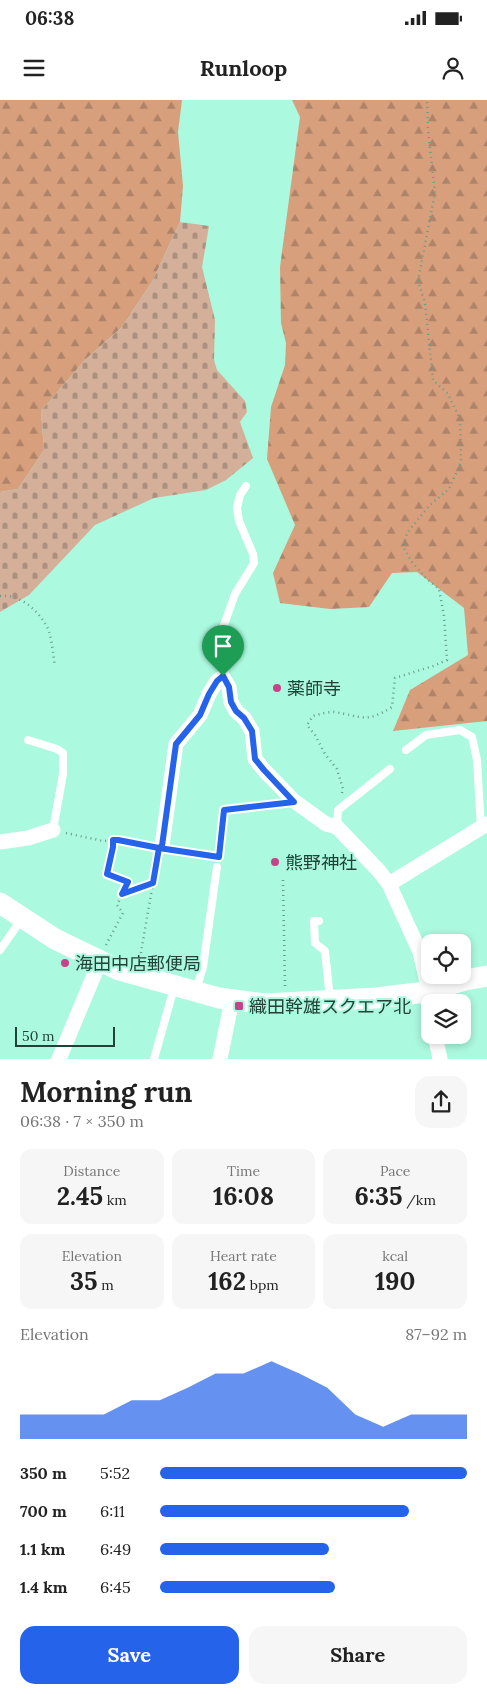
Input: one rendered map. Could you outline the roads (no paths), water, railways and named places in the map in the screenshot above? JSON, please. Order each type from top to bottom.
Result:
[{"type":"main road","points":[[0,903],[55,938],[118,970],[196,992],[232,1000],[265,1004],[376,998],[421,998]]},
{"type":"main road","points":[[439,994],[487,976]]},
{"type":"street","points":[[159,848],[162,846],[176,744],[200,715],[209,694],[217,681],[223,676],[229,687],[231,702],[252,731],[255,759],[294,802],[326,824],[337,828],[379,871],[389,884],[420,952],[427,994]]},
{"type":"street","points":[[389,884],[484,826]]},
{"type":"street","points":[[0,842],[28,838],[53,830]]},
{"type":"street","points":[[58,1059],[99,961]]},
{"type":"street","points":[[220,1059],[232,1000]]},
{"type":"street","points":[[437,1044],[440,1059]]},
{"type":"lane","points":[[223,676],[228,656],[219,639],[235,594],[254,563],[253,554],[239,521],[237,508],[240,495],[246,486]]},
{"type":"lane","points":[[406,750],[426,735],[460,730],[472,737],[477,760],[484,826]]},
{"type":"lane","points":[[28,740],[57,749],[63,753],[63,774],[53,830]]},
{"type":"lane","points":[[337,828],[338,810],[390,769]]},
{"type":"lane","points":[[196,992],[203,967],[217,867]]},
{"type":"lane","points":[[0,950],[22,918]]},
{"type":"lane","points":[[319,921],[314,921],[316,943],[325,951],[330,1001]]},
{"type":"lane","points":[[154,1059],[175,986]]},
{"type":"place","name":"薬師寺","points":[[277,688]]},
{"type":"place","name":"熊野神社","points":[[275,862]]},
{"type":"place","name":"海田中店郵便局","points":[[65,963]]},
{"type":"place","name":"織田幹雄スクエア北","points":[[239,1006]]}]
